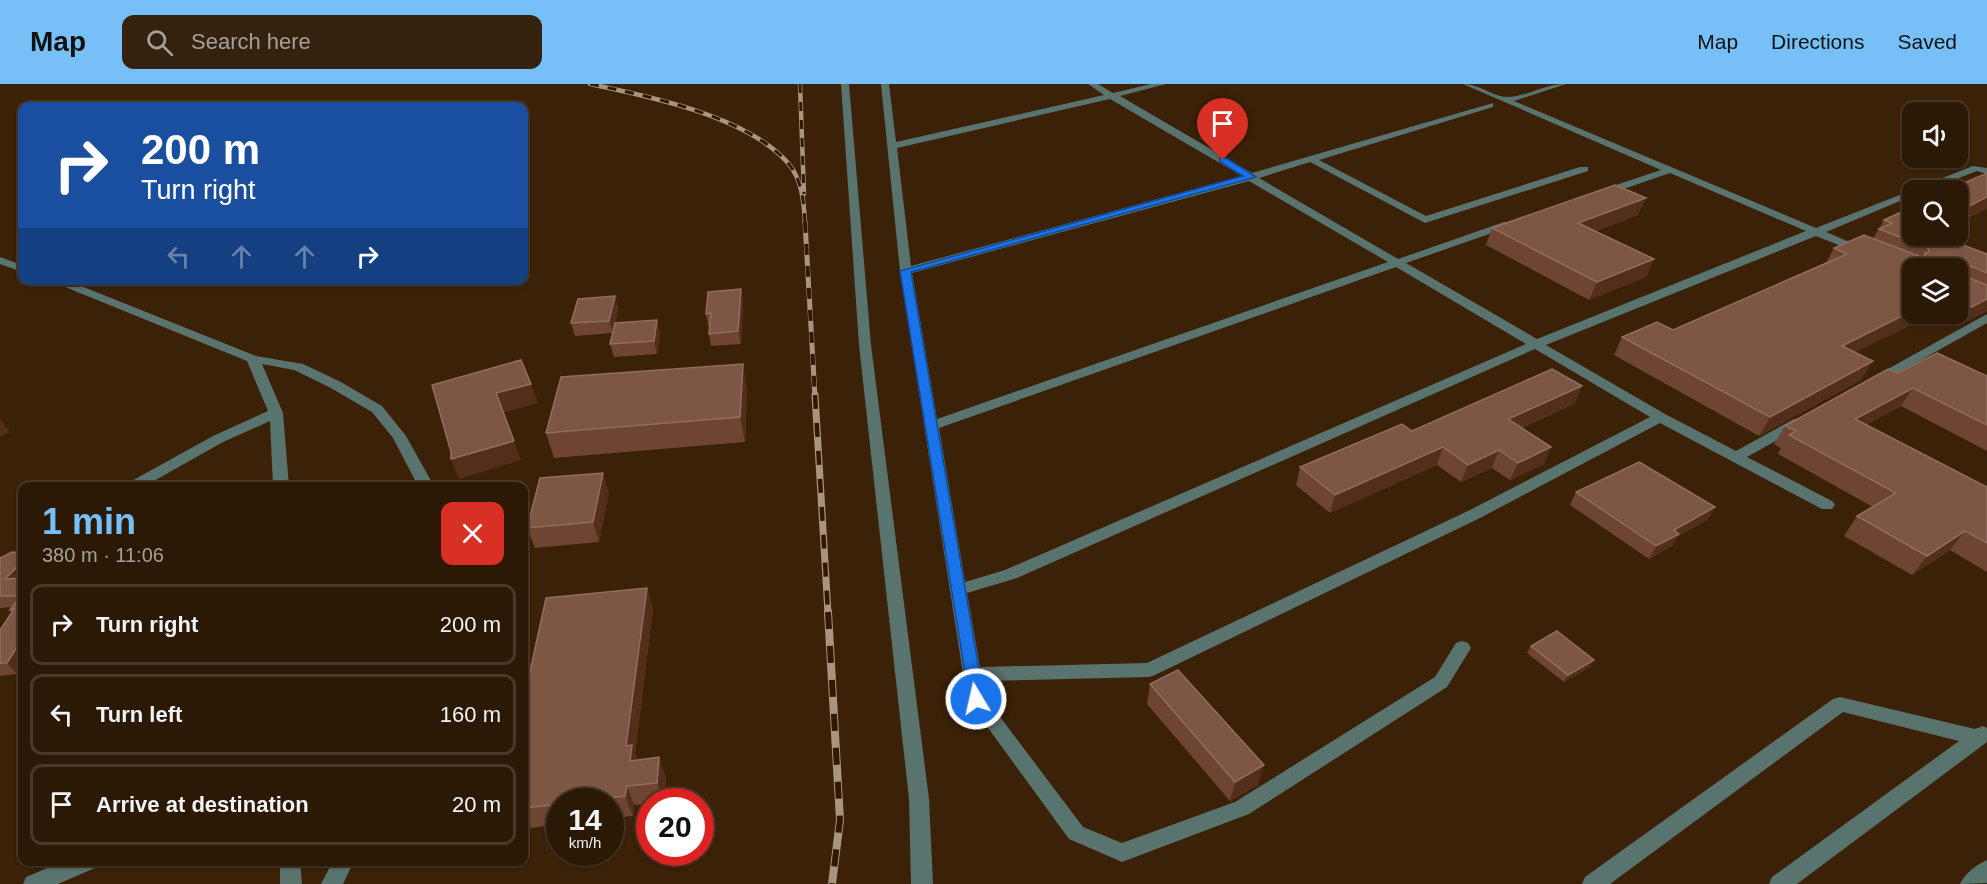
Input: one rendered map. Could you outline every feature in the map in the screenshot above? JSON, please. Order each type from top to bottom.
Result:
[{"type":"street","points":[[845,84],[865,345],[919,800],[922,884]]},
{"type":"street","points":[[885,84],[906,271],[976,699],[1076,833],[1122,853],[1242,808],[1441,682],[1461,648]]},
{"type":"street","points":[[1092,84],[1660,417],[1827,505]]},
{"type":"street","points":[[892,146],[1162,84]]},
{"type":"street","points":[[1467,84],[1870,254]]},
{"type":"street","points":[[1506,100],[1562,84]]},
{"type":"street","points":[[906,271],[1251,177],[1490,105]]},
{"type":"street","points":[[1311,159],[1425,220],[1584,169]]},
{"type":"street","points":[[1947,180],[1984,167]]},
{"type":"street","points":[[1594,196],[1671,170]]},
{"type":"street","points":[[958,590],[1011,574],[1536,344],[1902,197]]},
{"type":"street","points":[[931,426],[1517,222]]},
{"type":"street","points":[[0,260],[18,267]]},
{"type":"street","points":[[67,285],[253,359],[298,367],[377,409],[399,436],[424,482]]},
{"type":"street","points":[[1862,388],[1987,318]]},
{"type":"street","points":[[253,359],[276,413],[281,482]]},
{"type":"street","points":[[140,482],[218,439],[276,413]]},
{"type":"street","points":[[972,674],[1149,670],[1475,514],[1660,417]]},
{"type":"street","points":[[1736,457],[1809,417]]},
{"type":"street","points":[[1593,884],[1840,704],[1983,735]]},
{"type":"street","points":[[1780,884],[1983,735]]},
{"type":"street","points":[[34,884],[76,866]]},
{"type":"street","points":[[290,866],[291,884]]},
{"type":"street","points":[[332,884],[341,866]]},
{"type":"street","points":[[1971,884],[1987,870]]},
{"type":"building","points":[[1987,173],[1987,197],[1968,207],[1968,181]]},
{"type":"building","points":[[1615,185],[1646,198],[1578,223],[1654,259],[1597,282],[1492,228]]},
{"type":"building","points":[[1902,212],[1902,238],[1879,229],[1892,223],[1884,220]]},
{"type":"building","points":[[1864,235],[1924,258],[1902,258],[1902,316],[1842,346],[1873,361],[1770,417],[1622,337],[1657,322],[1673,330],[1847,254],[1834,248]]},
{"type":"building","points":[[1923,246],[1966,246],[1987,254],[1987,273],[1971,266],[1968,268],[1968,258],[1924,258],[1925,253],[1929,252],[1928,248]]},
{"type":"building","points":[[1968,273],[1969,278],[1987,285],[1987,299],[1972,307],[1968,305]]},
{"type":"building","points":[[741,289],[738,331],[709,334],[711,313],[706,314],[708,292]]},
{"type":"building","points":[[615,296],[609,321],[571,323],[578,299]]},
{"type":"building","points":[[657,320],[654,341],[610,344],[615,323]]},
{"type":"building","points":[[1937,353],[1987,376],[1987,425],[1913,388],[1855,419],[1987,487],[1987,543],[1965,531],[1927,556],[1857,516],[1896,493],[1789,435],[1796,431],[1785,426],[1888,369],[1898,373]]},
{"type":"building","points":[[521,360],[531,384],[496,393],[514,441],[451,459],[432,385]]},
{"type":"building","points":[[743,364],[740,417],[546,433],[561,377]]},
{"type":"building","points":[[1552,369],[1582,386],[1508,419],[1551,447],[1518,463],[1499,450],[1468,465],[1443,447],[1335,495],[1300,467],[1402,424],[1412,431]]},
{"type":"building","points":[[1639,462],[1715,507],[1674,530],[1679,534],[1656,546],[1576,492]]},
{"type":"building","points":[[603,473],[593,522],[528,528],[540,478]]},
{"type":"building","points":[[12,552],[18,553],[18,566],[5,579],[18,578],[18,596],[0,596],[0,558]]},
{"type":"building","points":[[647,588],[626,746],[632,745],[630,761],[659,757],[657,783],[627,786],[624,796],[624,788],[546,788],[546,806],[528,808],[528,681],[546,598]]},
{"type":"building","points":[[18,600],[18,645],[7,663],[0,663],[0,630],[14,609],[10,610]]},
{"type":"building","points":[[1557,631],[1594,660],[1568,675],[1531,646]]},
{"type":"building","points":[[1178,670],[1264,765],[1235,782],[1150,684]]},
{"type":"railway","points":[[590,84],[695,110],[748,133],[770,147],[793,169],[803,199],[805,223]]},
{"type":"railway","points":[[800,84],[804,194]]},
{"type":"railway","points":[[805,222],[815,397]]},
{"type":"railway","points":[[815,395],[828,613]]},
{"type":"railway","points":[[828,612],[840,820],[832,884]]},
{"type":"route","points":[[976,699],[906,271],[1251,177],[1223,160]]}]
